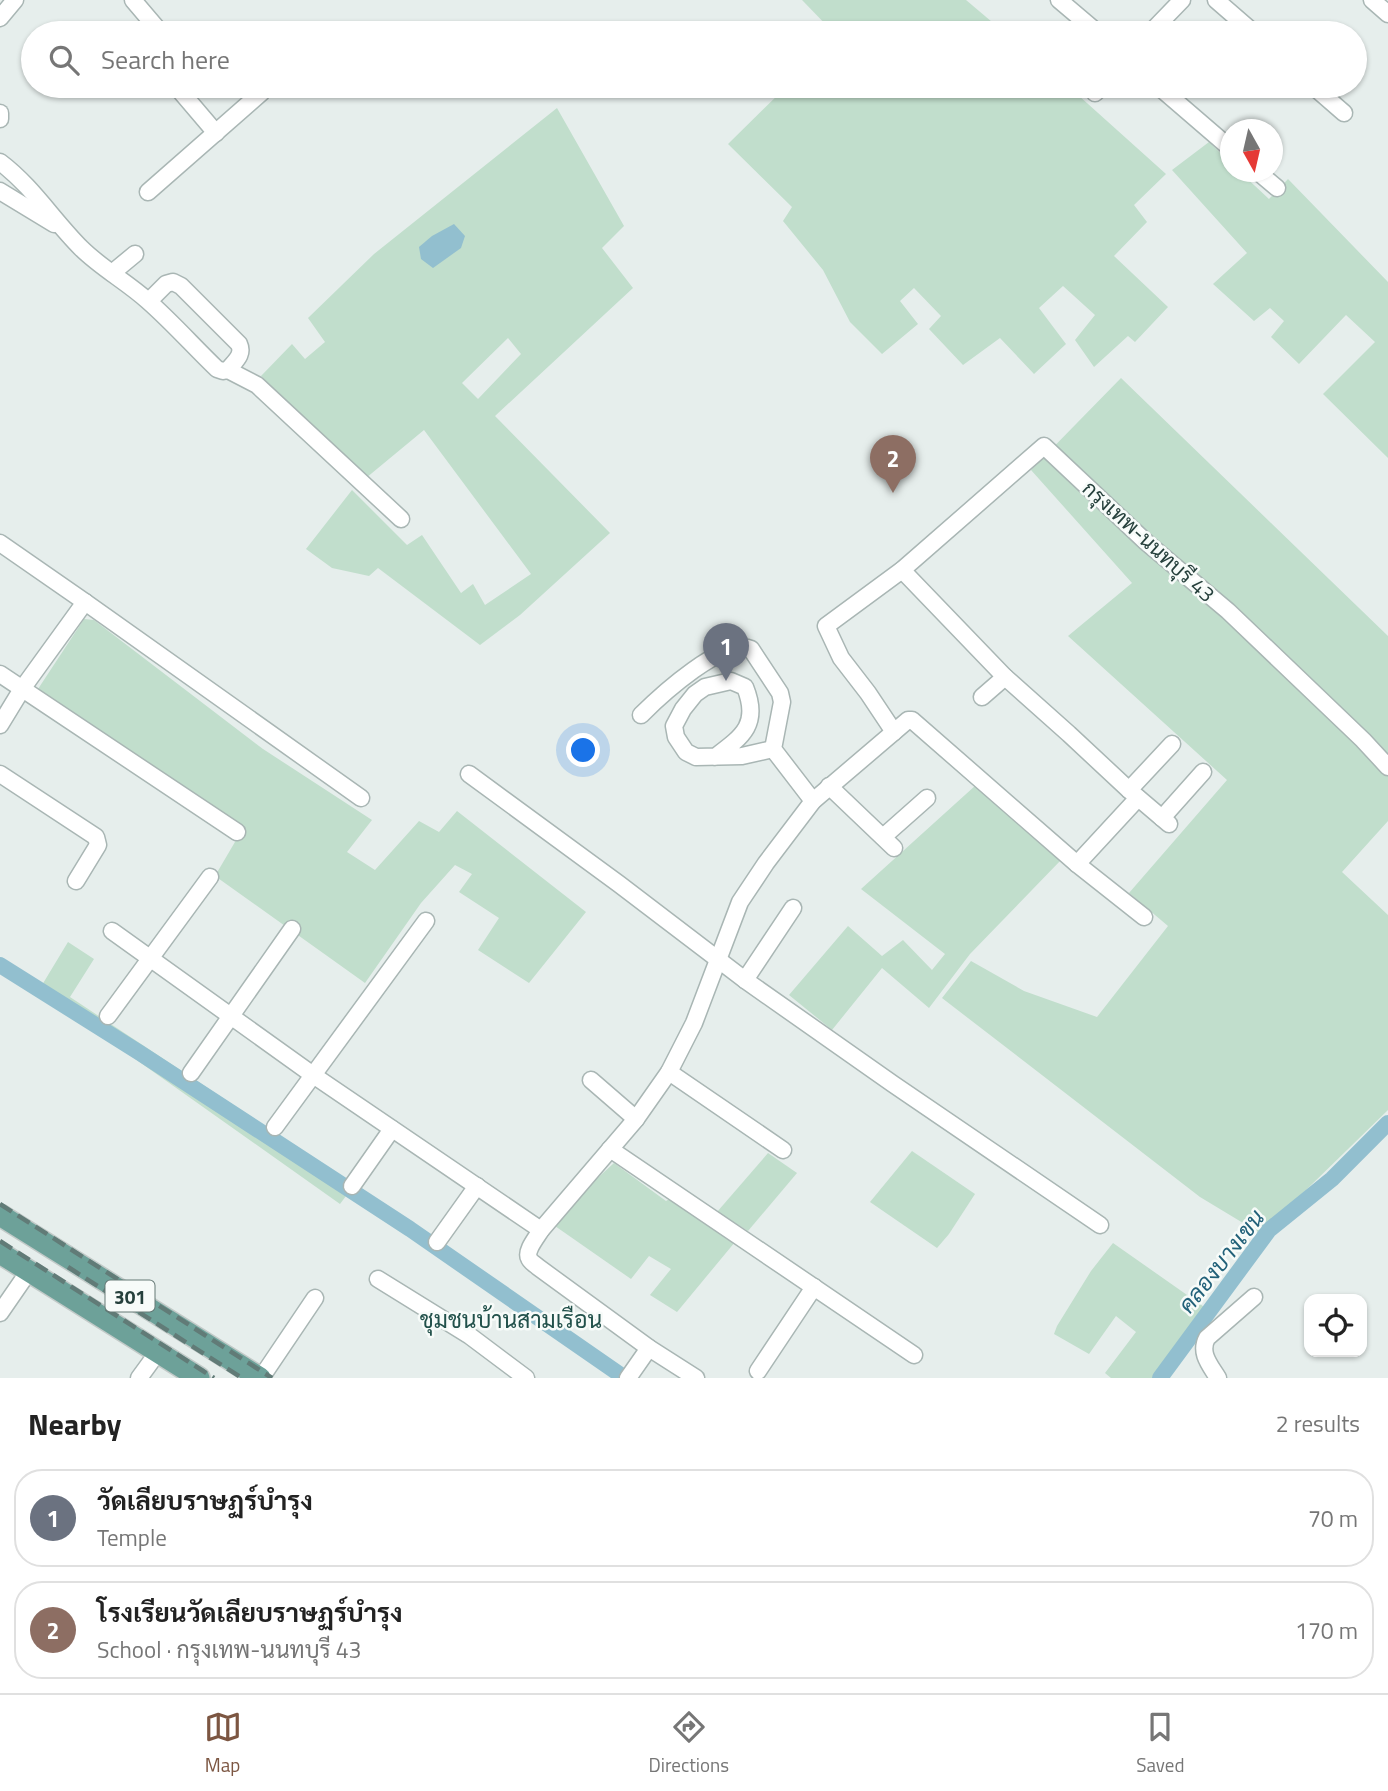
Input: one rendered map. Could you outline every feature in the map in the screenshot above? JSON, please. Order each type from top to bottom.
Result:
[{"type":"main road","name":"301","points":[[0,1215],[260,1378]]},
{"type":"main road","name":"301","points":[[0,1253],[198,1378]]},
{"type":"street","points":[[0,19],[15,0]]},
{"type":"street","points":[[133,0],[151,21]]},
{"type":"street","points":[[1059,0],[1084,21]]},
{"type":"street","points":[[1162,21],[1182,0]]},
{"type":"street","points":[[1216,0],[1240,21]]},
{"type":"street","points":[[1372,0],[1388,13]]},
{"type":"street","points":[[186,98],[216,134]]},
{"type":"street","points":[[148,192],[255,98]]},
{"type":"street","points":[[1172,98],[1220,139]]},
{"type":"street","points":[[1327,98],[1344,113]]},
{"type":"street","points":[[0,113],[0,119]]},
{"type":"street","points":[[0,162],[43,204],[60,227],[84,251],[149,301],[217,369],[228,370],[257,385],[401,519]]},
{"type":"street","points":[[1270,182],[1277,188]]},
{"type":"street","points":[[0,191],[60,227]]},
{"type":"street","points":[[112,273],[135,254]]},
{"type":"street","points":[[149,301],[166,284],[173,282],[181,286],[239,344],[241,354],[228,370]]},
{"type":"street","name":"กรุงเทพ-นนทบุรี 43","points":[[902,570],[1044,446],[1146,542],[1228,611],[1388,767]]},
{"type":"street","points":[[0,543],[361,798]]},
{"type":"street","points":[[894,732],[841,658],[826,626],[902,570],[1005,677],[1165,821],[1203,772]]},
{"type":"street","points":[[0,725],[22,689],[85,601]]},
{"type":"street","points":[[641,715],[687,674],[728,650],[746,646],[751,649],[780,693],[782,712],[773,749]]},
{"type":"street","points":[[0,674],[237,832]]},
{"type":"street","points":[[982,697],[1005,677]]},
{"type":"street","points":[[715,757],[740,738],[751,714],[745,687],[731,681],[705,687],[695,694],[674,726],[676,737],[686,752],[696,757],[715,757],[742,757],[773,749]]},
{"type":"street","points":[[696,1378],[649,1348],[529,1259],[528,1255],[541,1230],[636,1119],[669,1072],[694,1023],[740,902],[813,801],[908,720],[914,721],[1077,864],[1144,917]]},
{"type":"street","points":[[1077,864],[1172,744]]},
{"type":"street","points":[[773,749],[813,801]]},
{"type":"street","points":[[0,774],[96,837],[98,845],[76,881]]},
{"type":"street","points":[[469,774],[745,980],[1100,1225]]},
{"type":"street","points":[[829,786],[889,842],[927,798]]},
{"type":"street","points":[[108,1016],[210,877]]},
{"type":"street","points":[[745,980],[793,908]]},
{"type":"street","points":[[275,1126],[426,921]]},
{"type":"street","points":[[191,1073],[292,929]]},
{"type":"street","points":[[112,931],[313,1075],[541,1230]]},
{"type":"street","points":[[669,1072],[783,1150]]},
{"type":"street","points":[[591,1080],[636,1119]]},
{"type":"street","points":[[352,1186],[392,1129]]},
{"type":"street","points":[[610,1149],[914,1355]]},
{"type":"street","points":[[437,1242],[477,1186]]},
{"type":"street","points":[[0,1313],[29,1271]]},
{"type":"street","points":[[378,1279],[470,1336],[526,1378]]},
{"type":"street","points":[[758,1371],[814,1287]]},
{"type":"street","points":[[260,1378],[314,1297]]},
{"type":"street","points":[[1218,1378],[1205,1356],[1204,1344],[1254,1297]]},
{"type":"street","points":[[628,1378],[649,1348]]},
{"type":"street","points":[[139,1378],[158,1352]]},
{"type":"green space","points":[[802,0],[966,0],[991,21],[822,21]]},
{"type":"green space","points":[[775,98],[1081,98],[1166,174],[1134,205],[1147,222],[1114,256],[1168,307],[1135,342],[1128,336],[1094,367],[1075,340],[1095,315],[1063,286],[1039,308],[1066,344],[1034,374],[1000,338],[963,365],[929,329],[941,316],[914,288],[900,301],[918,324],[882,354],[850,322],[823,270],[783,221],[792,207],[728,144]]},
{"type":"green space","points":[[557,108],[624,226],[602,248],[633,288],[495,416],[610,533],[520,615],[480,645],[378,568],[369,576],[332,568],[306,549],[352,490],[407,545],[422,535],[461,593],[473,584],[485,605],[531,574],[424,430],[366,478],[261,376],[292,344],[305,359],[325,342],[308,318],[374,254]],"holes":[[[508,338],[521,354],[478,399],[462,383]]]},
{"type":"green space","points":[[1209,142],[1220,152],[1220,182],[1251,182],[1269,199],[1288,179],[1388,282],[1388,458],[1323,394],[1375,342],[1346,315],[1299,364],[1271,337],[1284,321],[1270,308],[1254,321],[1213,284],[1247,253],[1172,170]]},
{"type":"green space","points":[[1121,378],[1388,636],[1388,821],[1342,872],[1388,915],[1388,1110],[1305,1191],[1258,1232],[1200,1197],[942,998],[971,961],[1024,991],[1097,1017],[1168,926],[1129,893],[1227,780],[1068,636],[1132,583],[1031,470]]},
{"type":"green space","points":[[84,619],[94,620],[263,749],[372,820],[347,852],[375,870],[419,821],[439,832],[457,811],[586,912],[529,983],[478,950],[499,918],[459,892],[472,874],[455,865],[421,903],[365,983],[215,876],[242,830],[38,689]]},
{"type":"green space","points":[[976,785],[1061,860],[970,954],[929,1008],[882,968],[832,1030],[789,995],[848,926],[882,956],[903,940],[932,970],[945,954],[861,889]]},
{"type":"green space","points":[[68,942],[94,959],[70,997],[345,1179],[346,1196],[340,1204],[131,1056],[0,973],[0,958],[42,985]]},
{"type":"green space","points":[[912,1151],[975,1194],[937,1248],[870,1202]]},
{"type":"green space","points":[[768,1153],[797,1173],[748,1231],[717,1212]]},
{"type":"green space","points":[[614,1163],[666,1201],[673,1197],[735,1242],[677,1312],[650,1295],[671,1269],[649,1256],[631,1279],[555,1226],[581,1193]]},
{"type":"green space","points":[[1113,1243],[1207,1309],[1154,1378],[1111,1378],[1105,1373],[1136,1332],[1116,1316],[1089,1354],[1054,1334],[1091,1271]]},
{"type":"water","points":[[454,224],[465,236],[461,248],[433,268],[421,259],[419,247]]},
{"type":"waterway","points":[[0,965],[410,1229],[625,1378]]},
{"type":"waterway","name":"คลองบางเขน","points":[[1160,1378],[1269,1230],[1332,1179],[1388,1123]]},
{"type":"railway","points":[[0,1204],[272,1378]]},
{"type":"railway","points":[[0,1241],[214,1378]]},
{"type":"railway","points":[[68,1267],[242,1378]]},
{"type":"place","name":"โรงเรียนวัดเลียบราษฏร์บำรุง","points":[[893,493]]},
{"type":"place","name":"วัดเลียบราษฏร์บำรุง","points":[[726,681]]},
{"type":"district","name":"ชุมชนบ้านสามเรือน","points":[[511,1319]]}]
